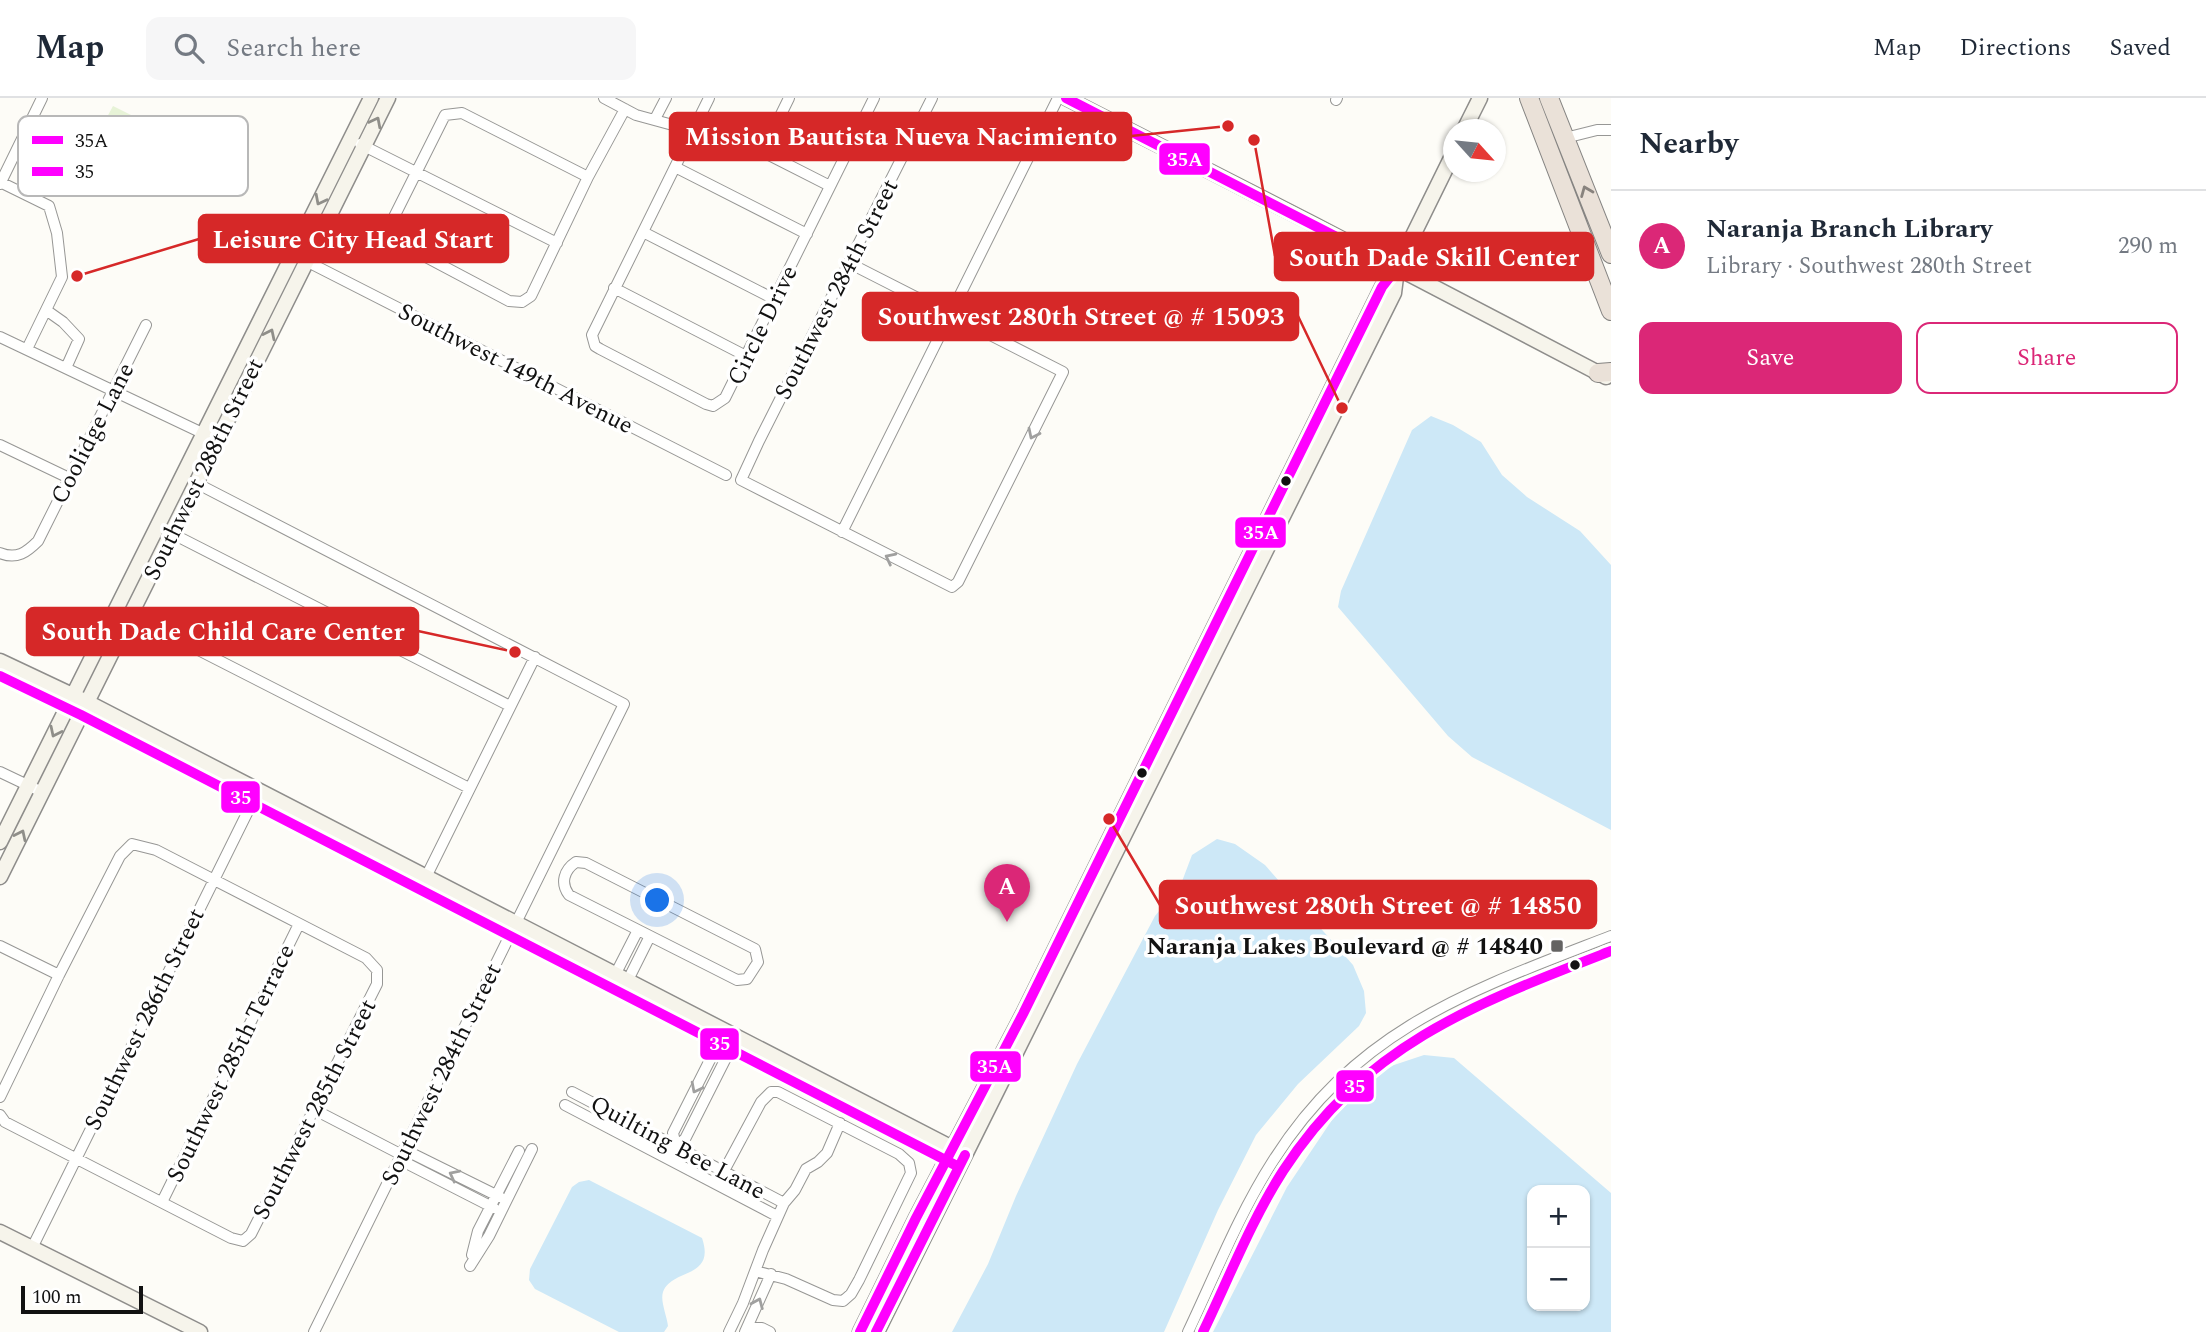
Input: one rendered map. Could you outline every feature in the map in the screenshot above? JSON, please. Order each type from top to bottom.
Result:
[{"type":"highway","points":[[1529,98],[1611,311]]},
{"type":"highway","points":[[1540,98],[1556,136],[1565,138]]},
{"type":"highway","points":[[1549,98],[1611,254]]},
{"type":"street","points":[[33,116],[42,98]]},
{"type":"street","name":"Southwest 288th Street","points":[[0,842],[157,526],[210,437],[306,261],[357,142],[371,98]]},
{"type":"street","name":"Southwest 288th Street","points":[[0,877],[196,483],[210,437],[357,142],[387,98]]},
{"type":"street","points":[[604,98],[636,115],[680,127],[712,126],[830,186]]},
{"type":"street","points":[[655,120],[666,98]]},
{"type":"street","name":"Circle Drive","points":[[709,98],[593,331],[593,341],[600,349],[659,380],[706,404],[717,405],[725,398],[874,98]]},
{"type":"street","points":[[763,151],[789,98]]},
{"type":"street","name":"Southwest 284th Street","points":[[842,532],[741,480],[932,98]]},
{"type":"street","points":[[849,263],[950,315],[1063,372],[988,525],[958,582],[952,587],[842,532],[926,366],[950,315],[1058,98]]},
{"type":"street","points":[[1066,98],[1607,375]]},
{"type":"street","points":[[1470,119],[1480,98]]},
{"type":"street","points":[[588,177],[462,113],[445,115],[390,225],[392,239],[509,301],[522,302],[531,296],[588,177],[625,109]]},
{"type":"street","points":[[1565,138],[1597,130],[1611,130]]},
{"type":"street","points":[[357,142],[557,243]]},
{"type":"street","points":[[18,146],[0,182],[18,191]]},
{"type":"street","points":[[675,167],[807,234]]},
{"type":"street","points":[[877,1332],[931,1224],[959,1152],[1023,1014],[1108,854],[1357,350],[1394,293],[1397,268],[1443,174]]},
{"type":"street","points":[[27,349],[62,277],[57,233],[49,206],[29,196]]},
{"type":"street","points":[[643,232],[774,299]]},
{"type":"street","name":"Southwest 149th Avenue","points":[[306,261],[726,475]]},
{"type":"street","points":[[614,288],[746,356]]},
{"type":"street","points":[[46,310],[63,322],[79,339],[66,368]]},
{"type":"street","name":"Coolidge Lane","points":[[0,553],[5,556],[26,554],[38,541],[146,325]]},
{"type":"street","points":[[0,337],[210,437]]},
{"type":"street","points":[[0,445],[69,478]]},
{"type":"street","points":[[196,483],[535,657],[426,877]]},
{"type":"street","points":[[157,526],[510,706]]},
{"type":"street","points":[[116,608],[469,788]]},
{"type":"street","name":"Southwest 284th Street","points":[[314,1332],[624,704],[535,657]]},
{"type":"street","points":[[0,662],[87,702],[959,1152]]},
{"type":"street","points":[[0,772],[42,792]]},
{"type":"street","name":"Southwest 286th Street","points":[[32,1248],[258,791]]},
{"type":"street","points":[[0,1097],[120,856],[132,844],[156,850],[299,923]]},
{"type":"street","points":[[576,862],[586,863],[755,949],[758,962],[747,979],[737,980],[650,936],[569,895],[564,889],[563,880],[570,866],[576,862]]},
{"type":"street","name":"Southwest 285th Street","points":[[162,1202],[231,1238],[243,1241],[251,1234],[377,984],[377,970],[366,958],[299,923]]},
{"type":"street","name":"Southwest 285th Terrace","points":[[162,1202],[299,923]]},
{"type":"street","points":[[621,979],[638,930]]},
{"type":"street","points":[[621,979],[650,936]]},
{"type":"street","points":[[1188,1332],[1269,1168],[1305,1116],[1344,1074],[1379,1045],[1441,1006],[1611,936]]},
{"type":"street","points":[[0,946],[59,975]]},
{"type":"street","points":[[668,1159],[676,1146],[685,1139],[729,1052],[730,1035]]},
{"type":"street","name":"Quilting Bee Lane","points":[[572,1092],[784,1203]]},
{"type":"street","points":[[717,1184],[761,1102],[771,1092],[778,1092],[840,1123],[899,1154],[909,1163],[911,1173],[859,1280],[851,1294],[843,1301],[833,1300],[786,1279],[755,1271]]},
{"type":"street","name":"Quilting Bee Lane","points":[[565,1105],[777,1216]]},
{"type":"street","points":[[315,1110],[402,1155],[406,1163],[495,1209]]},
{"type":"street","points":[[0,1115],[5,1122],[162,1202]]},
{"type":"street","points":[[729,1332],[777,1216],[806,1169],[827,1153],[840,1123]]},
{"type":"street","points":[[519,1151],[496,1195],[495,1209],[489,1236],[470,1266],[478,1231],[495,1209],[506,1200],[532,1149]]},
{"type":"street","points":[[860,1332],[916,1218],[959,1152]]},
{"type":"street","points":[[402,1155],[413,1153],[506,1200]]},
{"type":"street","points":[[916,1218],[931,1224]]},
{"type":"street","points":[[0,1231],[201,1332]]},
{"type":"street","points":[[747,1331],[771,1275]]},
{"type":"street","points":[[734,1321],[747,1331],[762,1328],[770,1332]]},
{"type":"green space","points":[[113,106],[133,116],[108,116]]},
{"type":"water","points":[[1431,416],[1453,425],[1481,442],[1502,475],[1527,497],[1580,531],[1611,565],[1611,830],[1472,757],[1448,736],[1338,607],[1341,591],[1412,430]]},
{"type":"water","points":[[1217,839],[1235,844],[1265,865],[1353,965],[1364,991],[1366,1013],[1359,1026],[1298,1084],[1256,1135],[1218,1210],[1164,1332],[952,1332],[988,1264],[1077,1064],[1155,916],[1181,884],[1192,855]]},
{"type":"water","points":[[1424,1055],[1454,1058],[1611,1193],[1611,1332],[1213,1332],[1287,1187],[1332,1120],[1379,1070]]},
{"type":"water","points":[[589,1180],[702,1238],[705,1251],[698,1267],[668,1284],[663,1292],[668,1326],[664,1332],[619,1332],[535,1289],[529,1280],[530,1269],[572,1187]]},
{"type":"transit line","name":"35A","points":[[1066,98],[1397,268]]},
{"type":"transit line","name":"35A","points":[[860,1332],[916,1218],[1023,1014],[1382,287],[1397,268]]},
{"type":"transit line","name":"35","points":[[0,676],[81,715],[959,1167]]},
{"type":"transit line","name":"35","points":[[1203,1332],[1271,1190],[1315,1127],[1350,1090],[1387,1059],[1470,1010],[1611,951]]},
{"type":"transit line","name":"35","points":[[876,1332],[965,1155]]},
{"type":"place","name":"Mission Bautista Nueva Nacimiento","points":[[1228,126]]},
{"type":"place","name":"South Dade Skill Center","points":[[1254,140]]},
{"type":"place","name":"Leisure City Head Start","points":[[77,276]]},
{"type":"place","name":"Southwest 280th Street @ # 15093","points":[[1342,408]]},
{"type":"place","name":"South Dade Child Care Center","points":[[515,652]]},
{"type":"place","name":"Southwest 280th Street @ # 14850","points":[[1109,819]]},
{"type":"place","name":"Naranja Branch Library","points":[[1007,922]]},
{"type":"place","name":"Naranja Lakes Boulevard @ # 14840","points":[[1557,946]]}]
